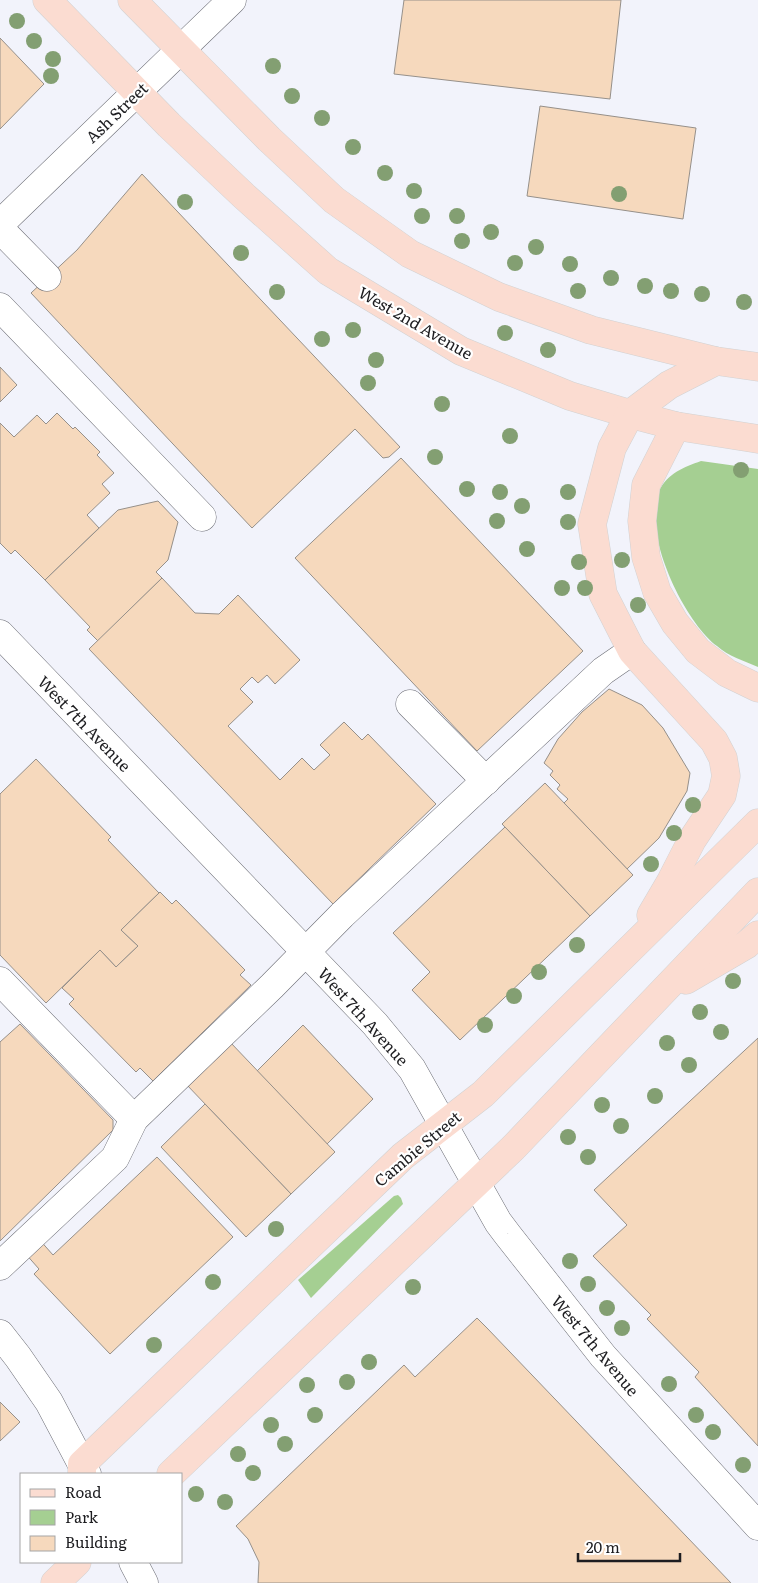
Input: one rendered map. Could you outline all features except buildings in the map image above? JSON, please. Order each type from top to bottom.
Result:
[{"type":"main road","name":"West 2nd Avenue","points":[[48,0],[169,125],[244,196],[328,271],[461,351],[570,396],[676,426],[758,439]]},
{"type":"main road","points":[[132,0],[269,139],[334,200],[410,254],[499,298],[591,330],[716,361],[758,367]]},
{"type":"main road","points":[[633,946],[672,882],[692,840],[722,796],[726,776],[723,758],[714,740],[632,651],[603,594],[592,524],[612,448],[630,414],[668,385],[716,361]]},
{"type":"main road","points":[[676,426],[646,485],[642,521],[646,557],[657,592],[675,623],[698,651],[726,673],[758,688]]},
{"type":"main road","name":"Cambie Street","points":[[84,1471],[403,1156],[483,1094],[758,823]]},
{"type":"main road","points":[[172,1473],[513,1148],[758,892]]},
{"type":"main road","points":[[654,999],[746,945],[758,935]]},
{"type":"main road","points":[[54,1583],[76,1563]]},
{"type":"street","name":"Ash Street","points":[[0,224],[232,0]]},
{"type":"street","points":[[0,229],[47,277]]},
{"type":"street","points":[[0,308],[202,517]]},
{"type":"street","name":"West 7th Avenue","points":[[0,634],[374,1024],[412,1069],[502,1228],[613,1368],[758,1526]]},
{"type":"street","points":[[0,1266],[115,1158],[134,1119],[272,986],[305,951],[603,671],[632,651]]},
{"type":"street","points":[[410,704],[486,781]]},
{"type":"street","points":[[0,981],[134,1119]]},
{"type":"street","points":[[0,1334],[45,1395],[84,1471]]},
{"type":"street","points":[[133,1563],[144,1583]]},
{"type":"green space","points":[[701,461],[758,469],[758,667],[726,653],[704,634],[679,597],[661,551],[656,529],[655,508],[659,491],[672,475],[683,468]]},
{"type":"green space","points":[[398,1195],[403,1204],[311,1298],[298,1280],[394,1196]]}]
